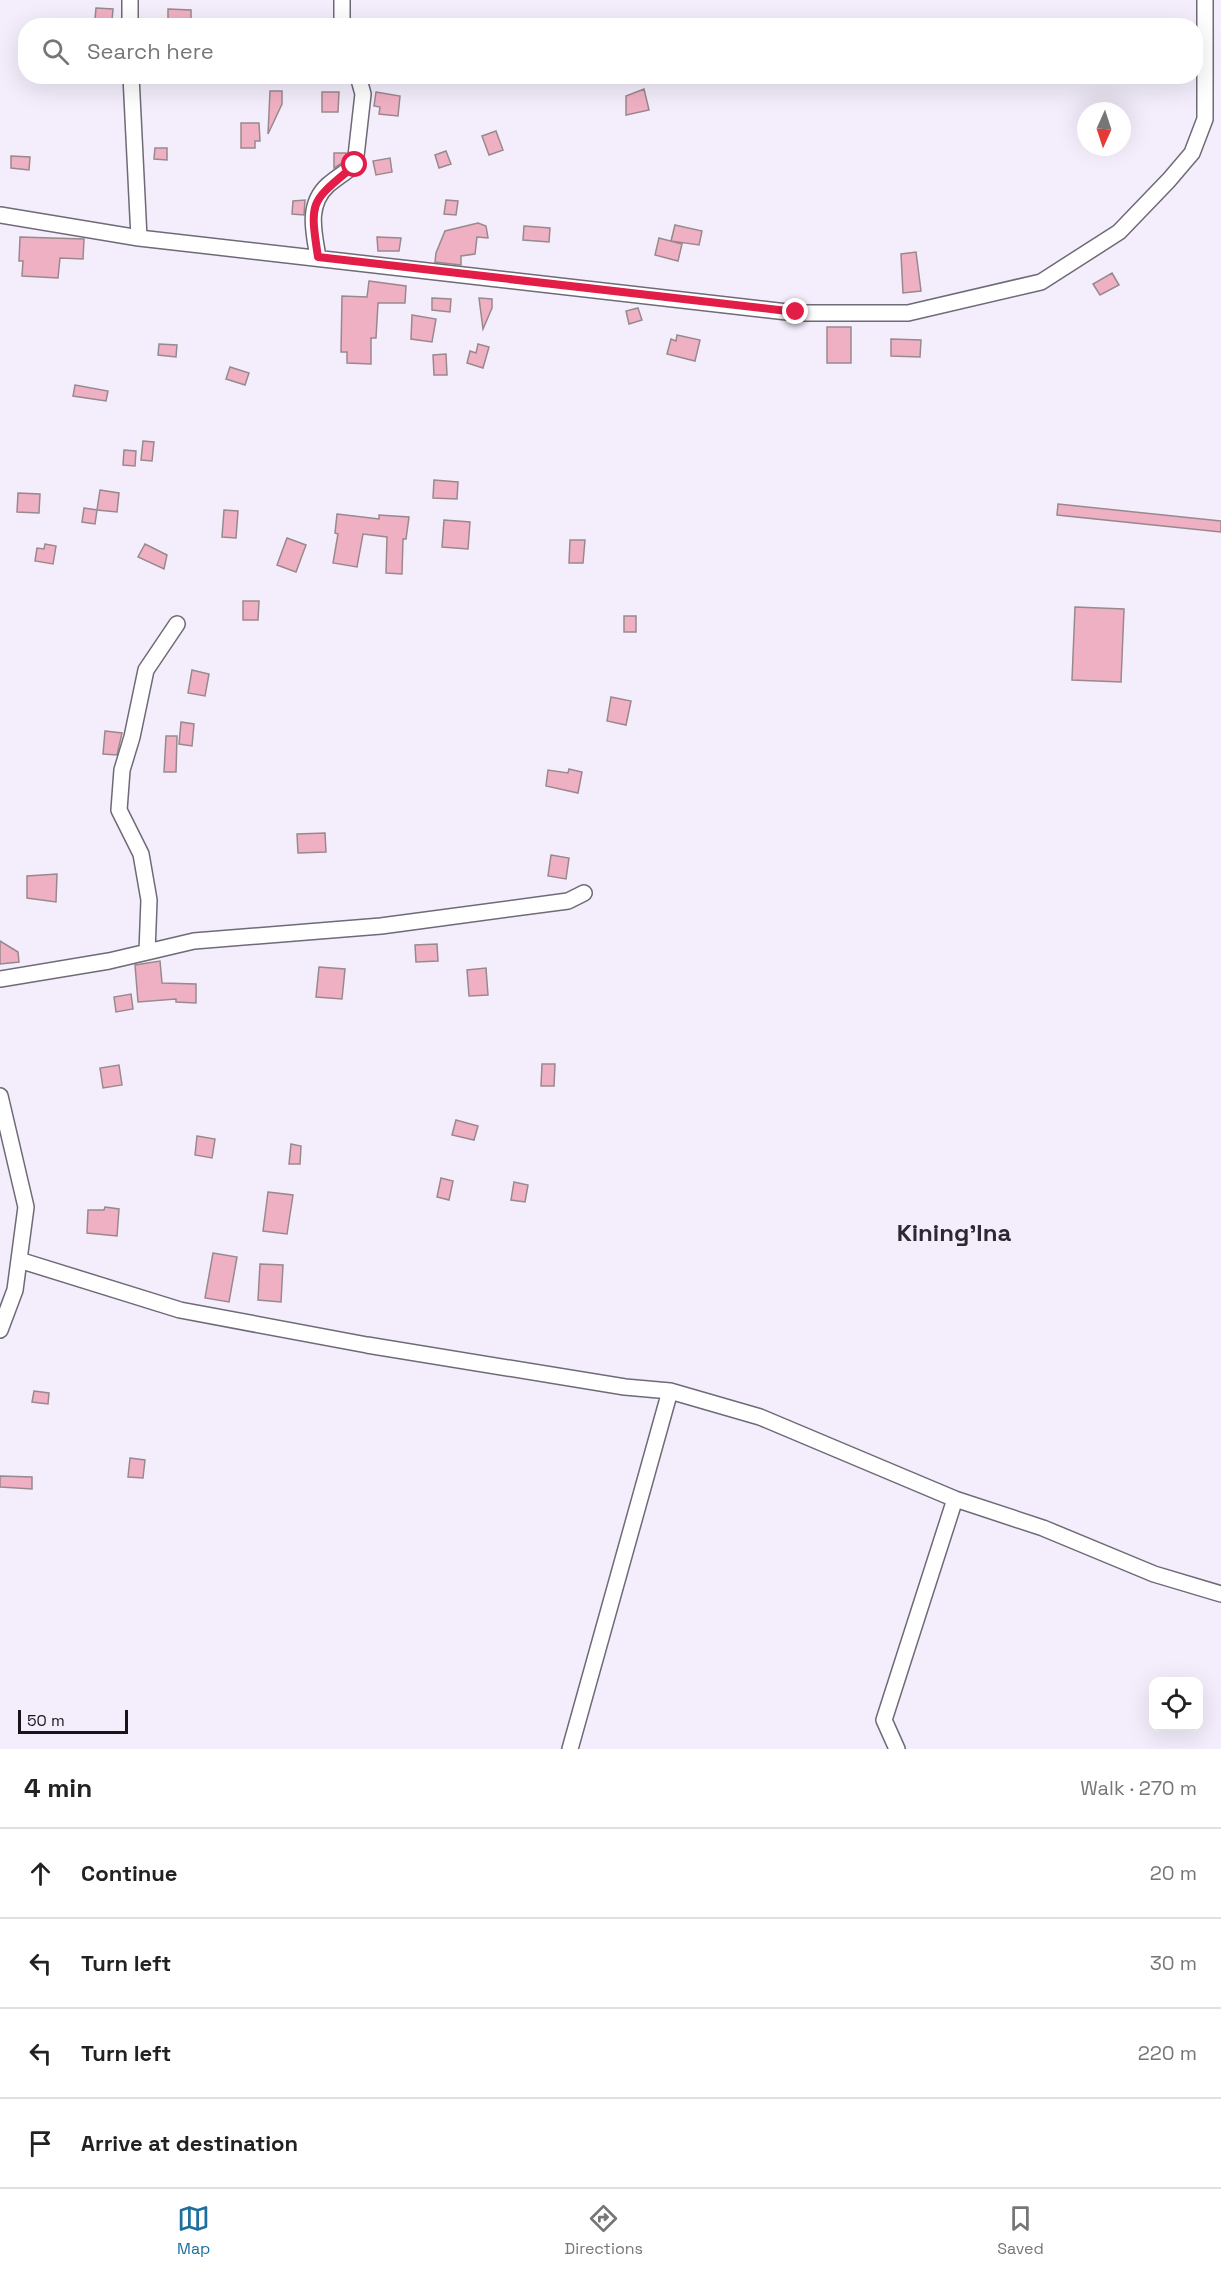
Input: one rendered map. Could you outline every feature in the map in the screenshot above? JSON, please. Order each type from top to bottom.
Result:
[{"type":"street","points":[[129,0],[130,18]]},
{"type":"street","points":[[342,0],[342,18]]},
{"type":"street","points":[[0,215],[139,238],[796,312],[909,313],[1041,282],[1119,232],[1192,153],[1205,119],[1205,0]]},
{"type":"street","points":[[131,84],[139,238]]},
{"type":"street","points":[[318,257],[312,220],[316,202],[328,185],[355,165],[363,94],[360,84]]},
{"type":"street","points":[[147,952],[149,900],[141,854],[119,810],[122,770],[132,737],[146,670],[177,624]]},
{"type":"street","points":[[0,979],[194,941],[381,926],[568,902],[584,893]]},
{"type":"street","points":[[0,1096],[26,1207],[15,1290],[0,1330]]},
{"type":"street","points":[[19,1260],[180,1310],[378,1347],[625,1387],[670,1391],[760,1417],[956,1498],[1043,1528],[1154,1574],[1221,1594]]},
{"type":"street","points":[[570,1749],[670,1391]]},
{"type":"street","points":[[897,1749],[884,1720],[956,1498]]},
{"type":"building","points":[[96,8],[113,9],[112,18],[95,18]]},
{"type":"building","points":[[168,9],[191,10],[191,18],[168,18]]},
{"type":"building","points":[[644,89],[649,110],[626,115],[626,96]]},
{"type":"building","points":[[270,91],[282,91],[282,104],[268,134]]},
{"type":"building","points":[[322,92],[339,92],[338,112],[322,112]]},
{"type":"building","points":[[376,92],[400,96],[398,116],[379,114],[380,107],[374,106]]},
{"type":"building","points":[[241,123],[259,123],[260,141],[255,141],[255,148],[241,148]]},
{"type":"building","points":[[496,131],[503,150],[489,155],[482,136]]},
{"type":"building","points":[[155,148],[167,148],[167,160],[154,159]]},
{"type":"building","points":[[446,151],[451,164],[439,168],[435,155]]},
{"type":"building","points":[[334,153],[346,153],[346,160],[334,168]]},
{"type":"building","points":[[11,156],[30,157],[29,170],[11,168]]},
{"type":"building","points":[[390,158],[392,172],[376,175],[373,161]]},
{"type":"building","points":[[305,200],[304,215],[292,214],[293,201]]},
{"type":"building","points":[[446,200],[458,201],[456,215],[444,214]]},
{"type":"building","points":[[478,223],[486,226],[488,238],[477,237],[475,254],[461,256],[461,265],[435,262],[436,253],[445,231]]},
{"type":"building","points":[[675,225],[702,231],[699,245],[671,241]]},
{"type":"building","points":[[524,226],[550,228],[549,242],[523,240]]},
{"type":"building","points":[[20,237],[84,239],[83,259],[60,258],[58,278],[22,276],[23,261],[19,261]]},
{"type":"building","points":[[377,237],[401,238],[399,251],[378,251]]},
{"type":"building","points":[[659,238],[682,244],[678,261],[655,255]]},
{"type":"building","points":[[916,252],[921,291],[903,293],[901,254]]},
{"type":"building","points":[[1112,273],[1119,285],[1100,295],[1093,284]]},
{"type":"building","points":[[369,281],[406,286],[405,303],[378,303],[376,338],[371,338],[371,364],[347,363],[347,352],[341,352],[342,296],[367,297]]},
{"type":"building","points":[[432,298],[451,299],[450,312],[432,310]]},
{"type":"building","points":[[479,298],[492,299],[492,308],[483,329]]},
{"type":"building","points":[[638,308],[642,320],[629,324],[626,311]]},
{"type":"building","points":[[412,315],[436,319],[432,342],[411,339]]},
{"type":"building","points":[[827,327],[851,327],[851,363],[827,363]]},
{"type":"building","points":[[677,335],[700,340],[695,361],[667,354],[671,339],[676,341]]},
{"type":"building","points":[[891,339],[921,340],[920,357],[891,356]]},
{"type":"building","points":[[159,344],[177,345],[176,357],[158,355]]},
{"type":"building","points":[[478,344],[489,347],[483,368],[467,363],[470,351],[476,353]]},
{"type":"building","points":[[446,354],[447,375],[434,375],[433,355]]},
{"type":"building","points":[[230,367],[249,373],[245,385],[226,379]]},
{"type":"building","points":[[75,385],[108,391],[106,401],[73,396]]},
{"type":"building","points":[[143,441],[154,442],[152,461],[141,460]]},
{"type":"building","points":[[124,450],[136,451],[135,466],[123,465]]},
{"type":"building","points":[[434,480],[458,482],[457,499],[433,498]]},
{"type":"building","points":[[100,490],[119,493],[117,512],[97,510]]},
{"type":"building","points":[[18,493],[40,494],[39,513],[17,512]]},
{"type":"building","points":[[1058,504],[1221,521],[1221,532],[1057,515]]},
{"type":"building","points":[[84,508],[97,510],[95,524],[82,522]]},
{"type":"building","points":[[224,510],[238,511],[236,538],[222,537]]},
{"type":"building","points":[[337,514],[379,519],[379,515],[409,517],[406,539],[403,539],[402,574],[386,573],[387,537],[363,534],[357,567],[333,563],[338,534],[335,533]]},
{"type":"building","points":[[444,520],[470,522],[468,549],[442,547]]},
{"type":"building","points":[[287,538],[306,545],[296,572],[277,565]]},
{"type":"building","points":[[570,540],[585,540],[583,563],[569,563]]},
{"type":"building","points":[[45,544],[56,546],[53,564],[35,561],[37,548],[44,549]]},
{"type":"building","points":[[145,544],[167,555],[164,569],[138,557]]},
{"type":"building","points":[[243,601],[259,601],[258,620],[243,620]]},
{"type":"building","points":[[1075,607],[1124,609],[1121,682],[1072,680]]},
{"type":"building","points":[[624,616],[636,616],[636,632],[624,632]]},
{"type":"building","points":[[192,670],[209,674],[205,696],[188,693]]},
{"type":"building","points":[[611,697],[631,701],[626,725],[607,721]]},
{"type":"building","points":[[181,722],[194,724],[192,746],[179,744]]},
{"type":"building","points":[[105,731],[122,733],[117,755],[103,754]]},
{"type":"building","points":[[166,736],[177,736],[176,772],[164,772]]},
{"type":"building","points":[[569,769],[582,772],[578,793],[546,786],[548,770],[568,773]]},
{"type":"building","points":[[325,833],[326,852],[298,853],[297,834]]},
{"type":"building","points":[[551,855],[569,858],[566,879],[548,876]]},
{"type":"building","points":[[57,874],[56,902],[27,898],[27,876]]},
{"type":"building","points":[[0,941],[18,952],[19,962],[0,964]]},
{"type":"building","points":[[437,944],[438,961],[416,962],[415,945]]},
{"type":"building","points":[[160,961],[162,983],[196,984],[196,1003],[176,1002],[176,999],[138,1002],[135,965]]},
{"type":"building","points":[[319,967],[345,969],[342,999],[316,997]]},
{"type":"building","points":[[486,968],[488,995],[469,996],[467,970]]},
{"type":"building","points":[[131,994],[133,1009],[116,1012],[114,997]]},
{"type":"building","points":[[542,1064],[555,1064],[554,1086],[541,1086]]},
{"type":"building","points":[[119,1065],[122,1085],[103,1088],[100,1068]]},
{"type":"building","points":[[456,1120],[478,1126],[474,1140],[452,1135]]},
{"type":"building","points":[[197,1136],[215,1139],[212,1158],[195,1155]]},
{"type":"building","points":[[291,1144],[301,1146],[300,1164],[289,1164]]},
{"type":"building","points":[[441,1178],[453,1181],[449,1200],[437,1197]]},
{"type":"building","points":[[514,1182],[528,1185],[525,1202],[511,1200]]},
{"type":"building","points":[[268,1192],[293,1195],[287,1234],[263,1231]]},
{"type":"building","points":[[105,1207],[119,1209],[117,1236],[87,1233],[88,1210],[104,1210]]},
{"type":"building","points":[[213,1253],[237,1257],[229,1302],[205,1298]]},
{"type":"building","points":[[260,1264],[283,1265],[281,1302],[258,1300]]},
{"type":"building","points":[[34,1391],[49,1393],[48,1404],[32,1402]]},
{"type":"building","points":[[130,1458],[145,1460],[143,1478],[128,1477]]},
{"type":"building","points":[[0,1476],[32,1477],[32,1489],[0,1487]]},
{"type":"district","name":"Kining'Ina","points":[[954,1232]]},
{"type":"route","points":[[355,165],[328,185],[316,202],[312,220],[318,257],[796,312]]}]
